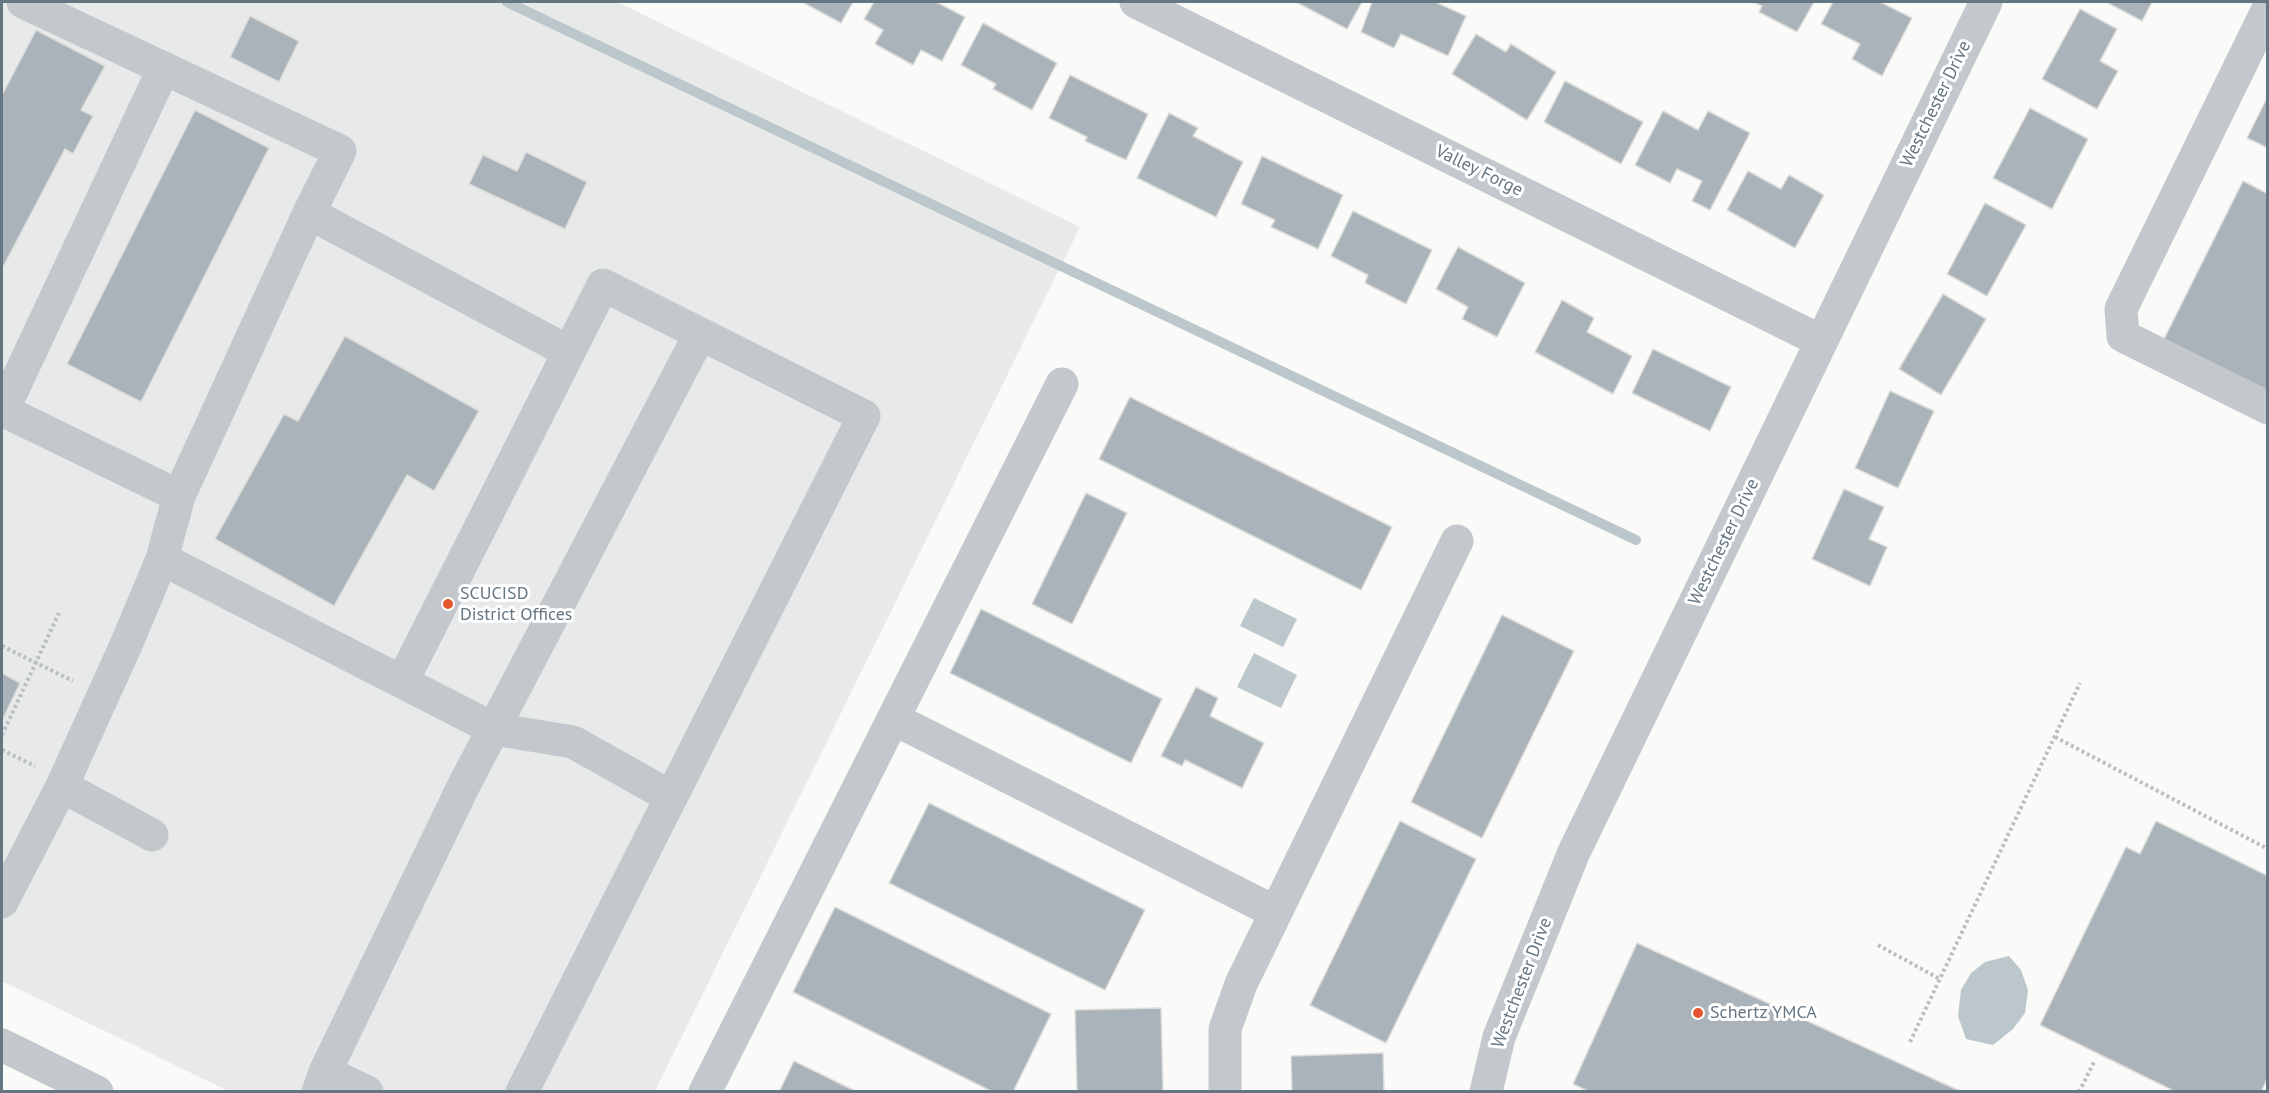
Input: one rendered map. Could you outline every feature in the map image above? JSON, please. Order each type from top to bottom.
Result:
[{"type":"street","points":[[2,902],[62,786],[103,696],[162,559],[179,496],[309,213],[340,151],[23,2]]},
{"type":"street","name":"Valley Forge","points":[[1136,2],[1821,341]]},
{"type":"street","name":"Westchester Drive","points":[[1486,1092],[1499,1037],[1574,852],[1986,2]]},
{"type":"street","points":[[2268,9],[2121,309],[2123,336],[2268,408]]},
{"type":"street","points":[[164,68],[2,410],[179,496]]},
{"type":"street","points":[[309,213],[568,352]]},
{"type":"street","points":[[402,682],[603,285],[864,416],[522,1092]]},
{"type":"street","points":[[367,1092],[321,1082],[464,785],[700,334]]},
{"type":"street","points":[[705,1092],[1062,384]]},
{"type":"street","points":[[1225,1092],[1225,1029],[1241,984],[1456,541]]},
{"type":"street","points":[[162,559],[494,729],[573,742],[671,797]]},
{"type":"street","points":[[894,719],[1275,912]]},
{"type":"street","points":[[62,786],[152,835]]},
{"type":"street","points":[[2,1045],[97,1092]]},
{"type":"path","points":[[2,735],[59,613]]},
{"type":"path","points":[[2,646],[103,696]]},
{"type":"path","points":[[1910,1042],[2079,683]]},
{"type":"path","points":[[2055,737],[2268,849]]},
{"type":"path","points":[[1878,945],[1940,979]]},
{"type":"path","points":[[2079,1092],[2094,1062]]},
{"type":"shaded area","name":"SCUCISD District Offices","points":[[2,2],[617,2],[1080,227],[655,1091],[228,1091],[2,981]]},
{"type":"shaded area","points":[[1254,598],[1297,619],[1283,647],[1240,626]]},
{"type":"shaded area","points":[[1254,653],[1297,675],[1281,708],[1237,687]]},
{"type":"shaded area","points":[[2009,956],[2021,970],[2028,990],[2025,1013],[2013,1029],[1993,1045],[1966,1039],[1958,1016],[1961,990],[1971,973],[1985,962]]},
{"type":"building","points":[[802,2],[853,2],[841,23]]},
{"type":"building","points":[[874,2],[936,2],[965,17],[942,61],[921,50],[913,65],[875,44],[883,30],[864,19]]},
{"type":"building","points":[[1296,2],[1362,2],[1347,29]]},
{"type":"building","points":[[1372,2],[1435,2],[1466,16],[1448,56],[1401,34],[1394,48],[1361,32]]},
{"type":"building","points":[[1753,2],[1814,2],[1797,32],[1759,12],[1762,6]]},
{"type":"building","points":[[1833,2],[1880,2],[1912,18],[1882,76],[1852,59],[1860,44],[1821,24]]},
{"type":"building","points":[[2106,2],[2152,2],[2142,21]]},
{"type":"building","points":[[2080,9],[2117,29],[2100,61],[2118,71],[2097,109],[2042,79]]},
{"type":"building","points":[[250,16],[299,41],[279,82],[230,57]]},
{"type":"building","points":[[983,23],[1057,63],[1032,110],[993,89],[996,84],[961,65]]},
{"type":"building","points":[[36,30],[105,66],[81,110],[93,116],[73,154],[65,149],[2,269],[2,95]]},
{"type":"building","points":[[1476,34],[1506,52],[1511,44],[1556,72],[1527,120],[1452,74]]},
{"type":"building","points":[[1070,75],[1148,114],[1126,160],[1085,141],[1087,137],[1049,118]]},
{"type":"building","points":[[1565,81],[1643,122],[1621,164],[1544,122]]},
{"type":"building","points":[[2268,96],[2268,148],[2247,138]]},
{"type":"building","points":[[2030,108],[2088,139],[2052,209],[1993,178]]},
{"type":"building","points":[[195,110],[269,148],[141,402],[67,364]]},
{"type":"building","points":[[1663,111],[1698,130],[1708,111],[1750,133],[1710,210],[1692,201],[1702,181],[1677,169],[1670,183],[1635,165]]},
{"type":"building","points":[[1169,113],[1198,128],[1193,136],[1243,162],[1216,217],[1137,178]]},
{"type":"building","points":[[526,152],[587,182],[565,229],[469,184],[483,155],[517,171]]},
{"type":"building","points":[[1262,156],[1343,195],[1318,249],[1271,227],[1275,220],[1241,204]]},
{"type":"building","points":[[1748,171],[1781,189],[1789,175],[1824,195],[1795,248],[1727,210]]},
{"type":"building","points":[[2243,181],[2268,194],[2268,401],[2160,347]]},
{"type":"building","points":[[1985,203],[2026,225],[1987,296],[1947,274]]},
{"type":"building","points":[[1353,211],[1432,250],[1406,304],[1365,283],[1368,275],[1331,256]]},
{"type":"building","points":[[1458,247],[1525,283],[1497,337],[1462,319],[1468,307],[1436,289]]},
{"type":"building","points":[[1943,294],[1986,319],[1941,395],[1899,369]]},
{"type":"building","points":[[1562,300],[1594,318],[1587,332],[1632,356],[1613,394],[1535,352]]},
{"type":"building","points":[[345,336],[479,411],[434,491],[407,475],[334,606],[215,539],[284,414],[298,421]]},
{"type":"building","points":[[1653,349],[1731,387],[1710,431],[1632,393]]},
{"type":"building","points":[[1890,391],[1934,411],[1898,488],[1855,468]]},
{"type":"building","points":[[1130,397],[1392,527],[1361,590],[1099,459]]},
{"type":"building","points":[[1844,489],[1884,507],[1869,539],[1887,547],[1870,586],[1812,559]]},
{"type":"building","points":[[1086,493],[1127,513],[1072,624],[1032,604]]},
{"type":"building","points":[[981,609],[1162,699],[1131,763],[950,673]]},
{"type":"building","points":[[1502,615],[1574,651],[1482,838],[1411,802]]},
{"type":"building","points":[[2,673],[20,683],[2,721]]},
{"type":"building","points":[[1196,687],[1218,698],[1210,716],[1264,743],[1242,788],[1185,760],[1182,766],[1161,756]]},
{"type":"building","points":[[929,803],[1145,910],[1105,990],[889,883]]},
{"type":"building","points":[[1400,821],[1476,859],[1386,1043],[1310,1005]]},
{"type":"building","points":[[2156,821],[2268,876],[2268,1077],[2261,1092],[2176,1092],[2040,1025],[2126,847],[2140,854]]},
{"type":"building","points":[[835,907],[1051,1014],[1013,1092],[993,1092],[793,992]]},
{"type":"building","name":"Schertz YMCA","points":[[1637,943],[1962,1092],[1590,1092],[1573,1084]]},
{"type":"building","points":[[1161,1008],[1163,1092],[1077,1092],[1075,1010]]},
{"type":"building","points":[[1383,1053],[1384,1092],[1292,1092],[1291,1056]]},
{"type":"building","points":[[794,1061],[857,1092],[779,1092]]},
{"type":"waterway","points":[[507,2],[1636,540]]},
{"type":"place","name":"SCUCISD District Offices","points":[[448,604]]},
{"type":"place","name":"Schertz YMCA","points":[[1698,1013]]}]
